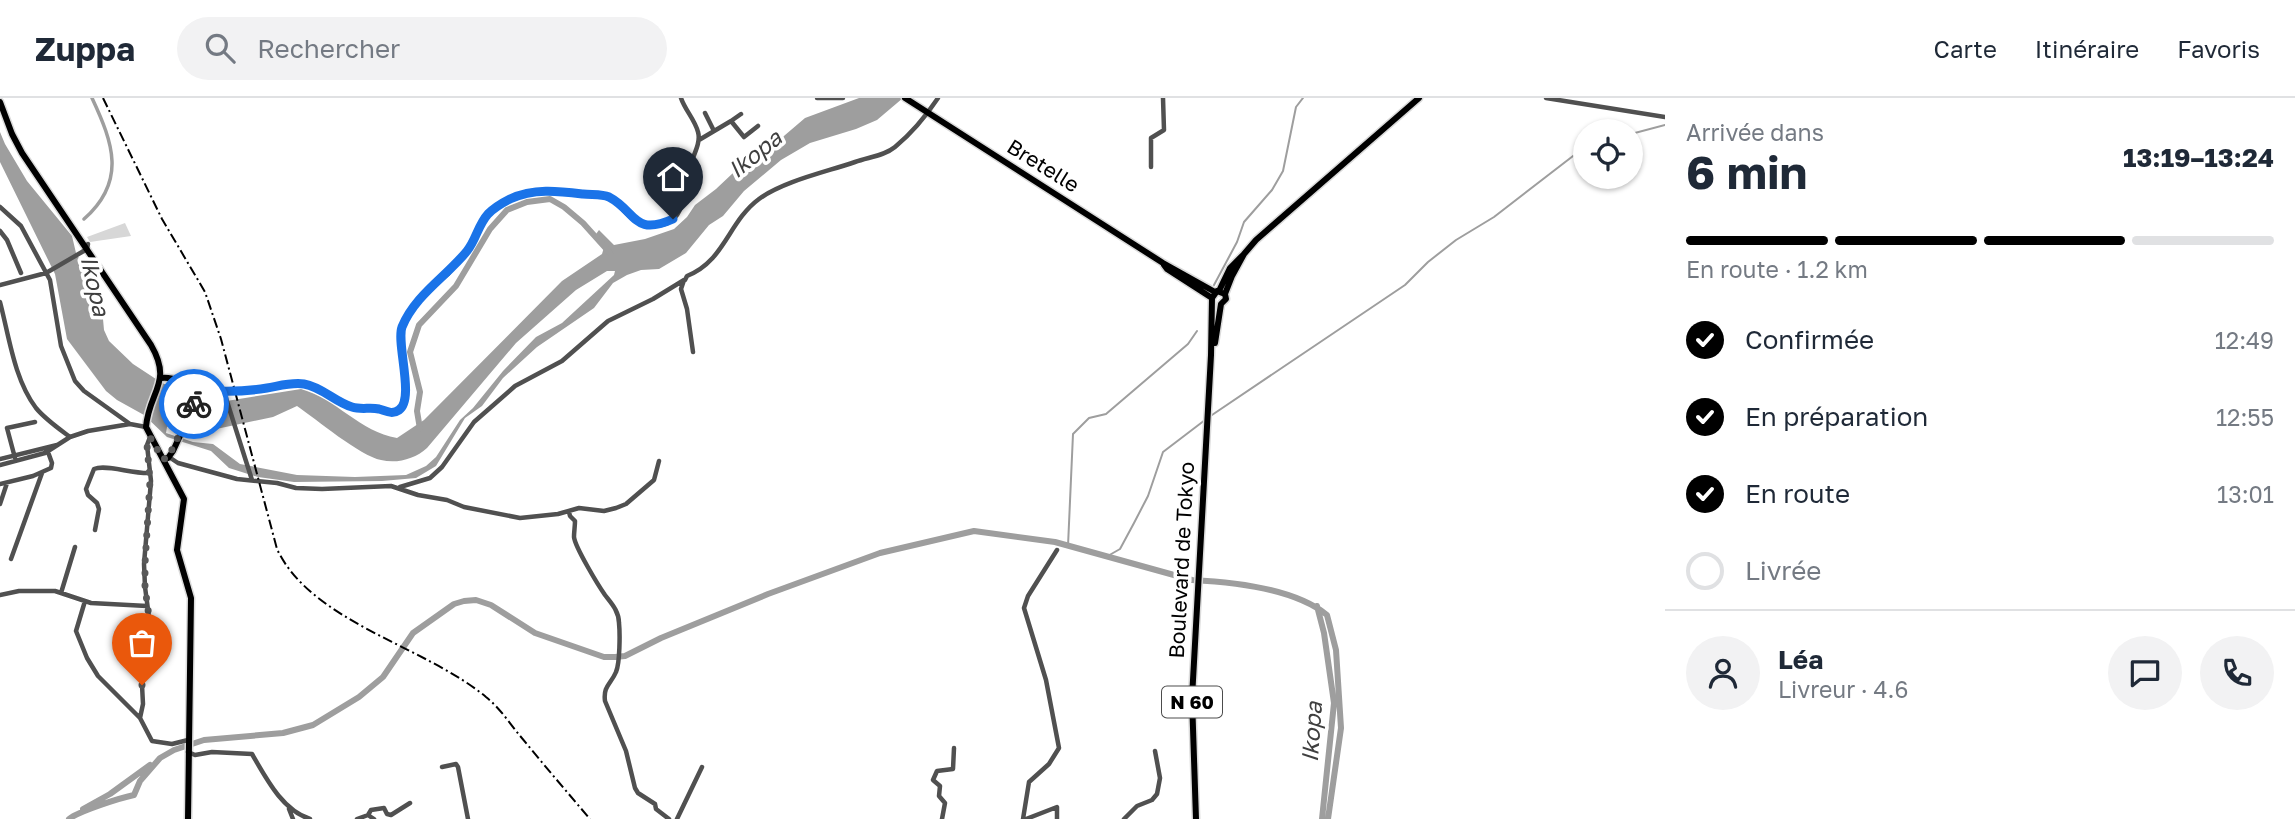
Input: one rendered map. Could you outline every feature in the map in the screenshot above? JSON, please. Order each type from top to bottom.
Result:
[{"type":"main road","name":"Bretelle","points":[[905,98],[1163,263],[1167,269],[1217,295],[1222,304]]},
{"type":"main road","name":"Boulevard de Tokyo","points":[[1196,819],[1192,698],[1217,295],[1230,268],[1290,209],[1419,98]]},
{"type":"main road","points":[[1,100],[24,152],[86,248]]},
{"type":"main road","points":[[1,100],[16,143],[154,345],[163,378],[146,424],[150,437],[166,458],[184,499],[177,550],[191,598],[188,819]]},
{"type":"main road","points":[[1212,355],[1222,304],[1226,299],[1217,295]]},
{"type":"main road","points":[[163,378],[198,393],[173,449],[166,458]]},
{"type":"street","points":[[198,393],[300,384],[312,386],[352,407],[398,411],[404,401],[402,327],[420,297],[448,274],[470,248],[490,212],[521,195],[561,191],[605,195],[632,218],[652,225],[665,223],[682,211],[699,140],[698,132],[681,98]]},
{"type":"street","points":[[817,98],[843,98]]},
{"type":"street","points":[[681,289],[687,276],[699,271],[717,256],[734,224],[758,200],[785,186],[875,157],[894,148],[938,98]]},
{"type":"street","points":[[1151,167],[1151,138],[1164,130],[1163,98]]},
{"type":"street","points":[[1546,98],[1665,117]]},
{"type":"street","points":[[705,113],[714,131]]},
{"type":"street","points":[[699,140],[741,114]]},
{"type":"street","points":[[731,121],[744,137],[758,126]]},
{"type":"street","points":[[0,207],[21,226],[48,272],[61,346],[71,372],[84,391],[130,424]]},
{"type":"street","points":[[0,231],[7,240],[21,273]]},
{"type":"street","points":[[0,285],[48,272],[86,248]]},
{"type":"street","points":[[0,279],[8,281]]},
{"type":"street","points":[[166,458],[252,481],[296,488],[398,488],[429,478],[442,467],[474,422],[515,386],[562,361],[608,321],[684,280],[681,289],[687,309],[693,352]]},
{"type":"street","points":[[0,302],[15,360],[30,399],[43,415],[70,437]]},
{"type":"street","points":[[224,392],[252,481]]},
{"type":"street","points":[[15,458],[7,428],[35,422]]},
{"type":"street","points":[[0,459],[48,452],[70,437],[130,424],[146,424]]},
{"type":"street","points":[[140,718],[151,632],[147,606],[145,534],[150,473],[147,445],[150,437]]},
{"type":"street","points":[[0,464],[64,441]]},
{"type":"street","points":[[0,484],[42,473],[52,465],[48,452]]},
{"type":"street","points":[[398,488],[447,500],[464,508],[509,517],[538,517],[579,508],[604,511],[626,504],[654,480],[659,461]]},
{"type":"street","points":[[95,530],[99,509],[86,489],[94,469],[105,466],[127,472],[150,473]]},
{"type":"street","points":[[11,559],[42,473]]},
{"type":"street","points":[[0,503],[7,482]]},
{"type":"street","points":[[410,492],[411,484]]},
{"type":"street","points":[[569,512],[575,521],[574,537],[577,547],[604,594],[612,602],[620,622],[617,671],[606,685],[606,701],[626,751],[635,788],[668,819]]},
{"type":"street","points":[[61,593],[75,547]]},
{"type":"street","points":[[1057,550],[1028,596],[1024,608],[1046,680],[1059,748],[1049,764],[1029,782],[1024,819],[1057,807],[1057,819]]},
{"type":"street","points":[[0,594],[29,590],[61,593],[85,601],[147,606]]},
{"type":"street","points":[[85,601],[76,631],[87,658],[106,685],[140,718],[150,739],[158,743],[188,746],[195,755],[212,752],[253,754],[289,808],[293,819]]},
{"type":"street","points":[[942,819],[945,803],[939,796],[940,786],[933,780],[937,771],[953,768],[954,748]]},
{"type":"street","points":[[1124,819],[1137,806],[1152,800],[1157,794],[1160,778],[1155,751]]},
{"type":"street","points":[[442,767],[458,767],[468,819]]},
{"type":"street","points":[[677,819],[702,767]]},
{"type":"street","points":[[357,819],[371,810],[384,808],[387,814],[391,815],[411,803]]},
{"type":"street","points":[[289,808],[310,819]]},
{"type":"street","points":[[368,814],[374,819]]},
{"type":"shaded area","points":[[125,223],[131,236],[90,242],[87,237]]},
{"type":"water","points":[[859,98],[903,98],[877,120],[810,143],[781,160],[744,191],[723,216],[709,225],[686,253],[659,269],[641,270],[613,283],[594,308],[537,347],[503,378],[482,406],[465,418],[436,466],[416,478],[382,481],[294,482],[258,477],[229,468],[211,451],[167,437],[144,415],[106,391],[67,339],[55,274],[0,162],[0,132],[27,181],[72,236],[76,253],[97,282],[104,330],[109,341],[133,364],[162,383],[214,403],[301,389],[326,400],[371,429],[397,438],[424,420],[562,281],[602,254],[605,244],[596,234],[599,230],[614,245],[645,239],[674,229],[695,205],[751,156],[764,153],[805,118]],"holes":[[[607,271],[615,271],[614,275],[562,323],[536,337],[503,371],[460,420],[436,457],[426,466],[406,475],[297,475],[240,464],[213,444],[193,442],[166,433],[167,427],[178,420],[197,426],[193,434],[273,417],[297,406],[350,445],[372,457],[393,461],[411,458],[427,448],[516,343],[576,290]]]},
{"type":"waterway","points":[[84,219],[98,205],[106,190],[112,161],[106,131],[92,98]]},
{"type":"waterway","name":"Ikopa","points":[[1214,285],[1237,242],[1244,222],[1272,190],[1283,171],[1296,107],[1303,98]]},
{"type":"waterway","points":[[1643,131],[1665,125]]},
{"type":"waterway","points":[[1209,417],[1405,285],[1456,240],[1494,217],[1573,156]]},
{"type":"waterway","name":"Ikopa","points":[[420,429],[417,411],[420,392],[410,352],[419,325],[456,286],[490,229],[507,210],[527,202],[550,199],[583,223],[610,253]]},
{"type":"waterway","name":"Ikopa","points":[[1068,546],[1073,434],[1089,418],[1106,414],[1188,344],[1197,331]]},
{"type":"waterway","points":[[1106,557],[1120,549],[1148,496],[1163,452],[1205,420]]},
{"type":"waterway","points":[[69,819],[90,809],[134,795],[140,781],[160,758],[174,750],[204,740],[283,733],[313,725],[359,697],[383,677],[413,633],[454,604],[476,600],[491,605],[535,633],[604,657],[625,656],[661,638],[768,594],[880,553],[974,531],[1055,542],[1192,580],[1263,588],[1298,599],[1327,615],[1336,650],[1341,728],[1328,819]]},
{"type":"waterway","name":"Ikopa","points":[[1317,606],[1324,633],[1334,703],[1322,819]]},
{"type":"waterway","name":"Ikopa","points":[[83,809],[110,794],[150,765]]},
{"type":"railway","points":[[103,98],[162,219],[205,292],[221,339],[277,549],[293,574],[315,596],[342,614],[461,679],[486,697],[590,819]]},
{"type":"way so far","points":[[142,685],[151,632],[145,587],[145,534],[150,481],[147,445],[150,437],[163,459],[168,458],[194,404]]},
{"type":"route","points":[[194,404],[198,390],[235,392],[306,384],[352,407],[398,411],[404,401],[402,327],[420,297],[457,264],[470,248],[484,219],[500,204],[529,192],[561,191],[605,195],[640,223],[652,225],[673,219]]}]
